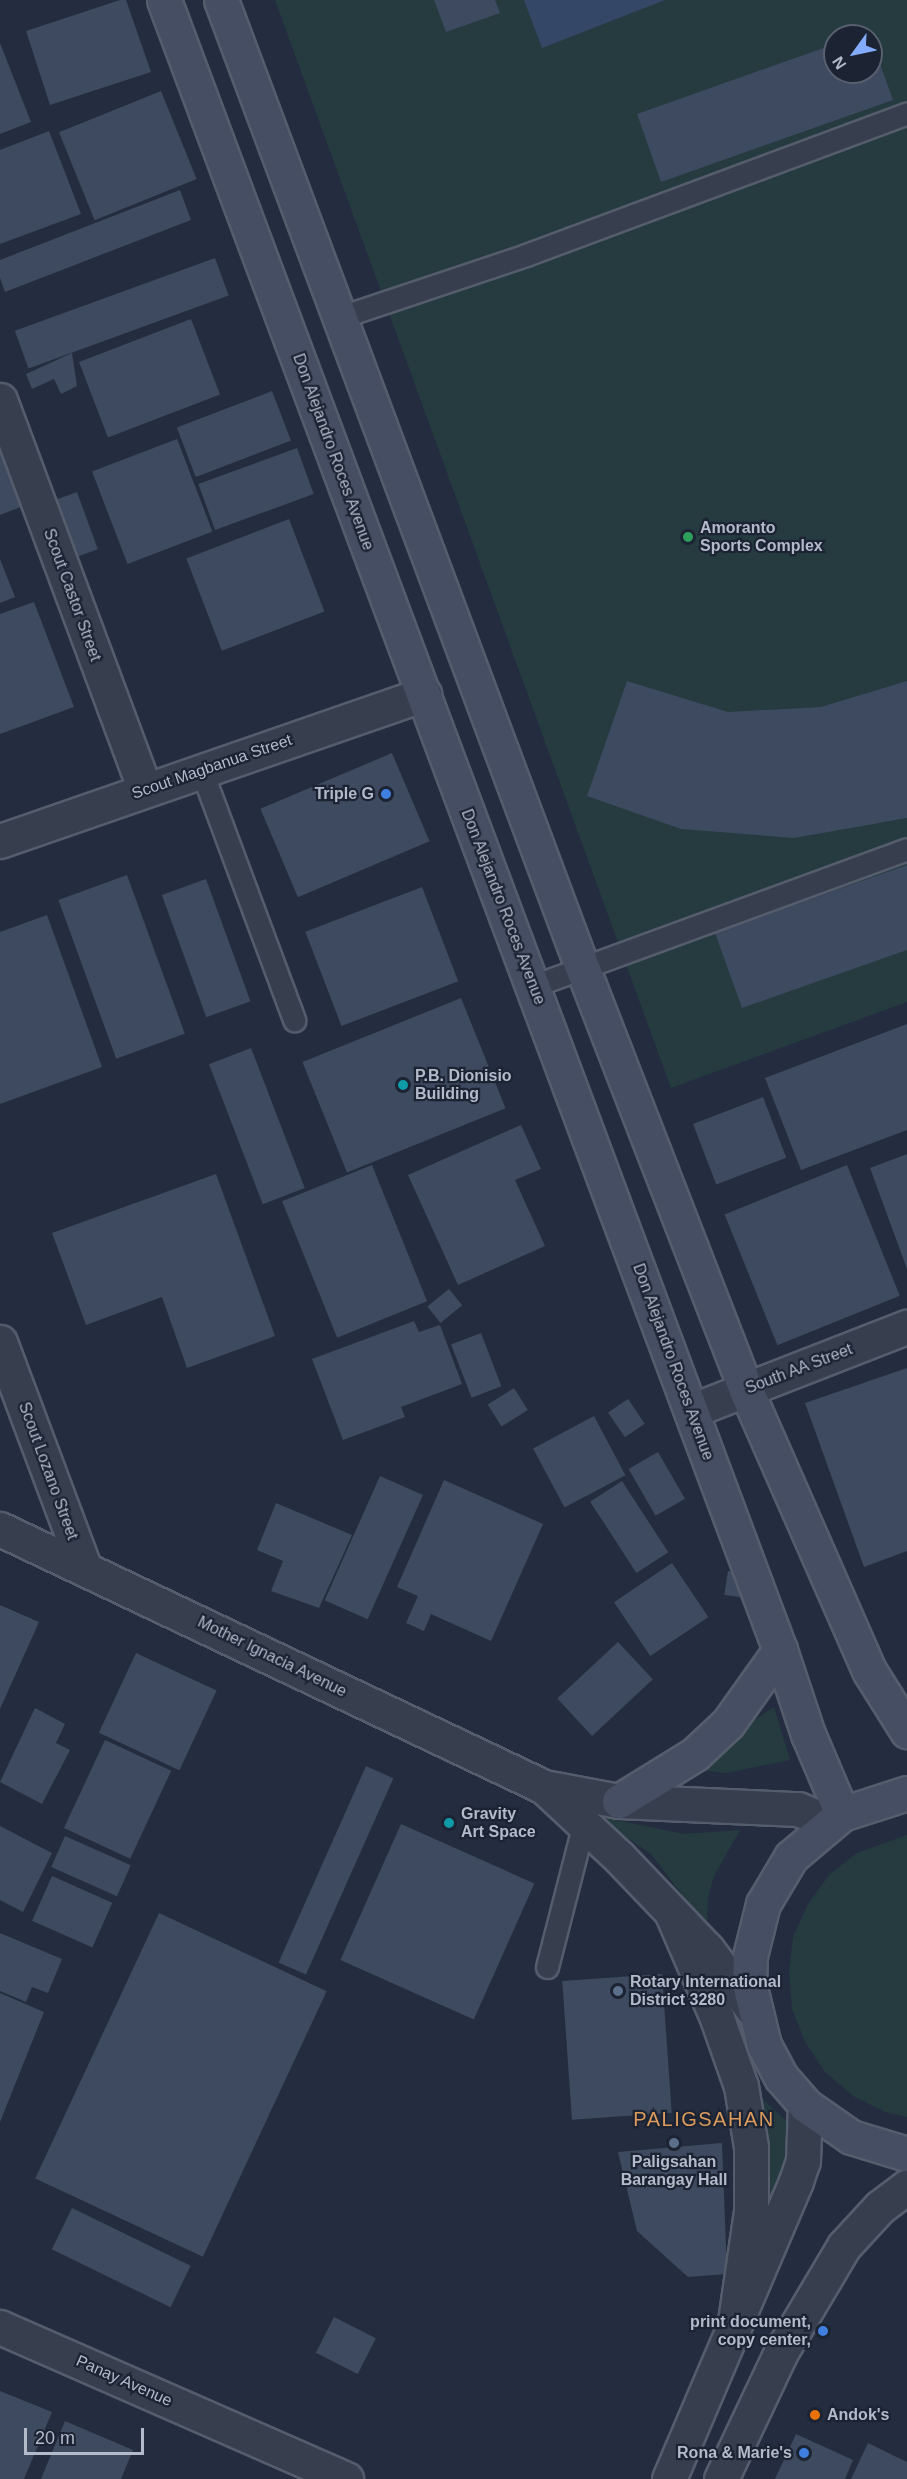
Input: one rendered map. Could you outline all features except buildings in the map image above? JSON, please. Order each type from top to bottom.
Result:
[{"type":"main road","name":"Don Alejandro Roces Avenue","points":[[164,0],[780,1650],[835,1818]]},
{"type":"main road","points":[[221,0],[582,967],[746,1390],[870,1672],[907,1731]]},
{"type":"main road","points":[[619,1802],[695,1754],[728,1723],[780,1650]]},
{"type":"main road","points":[[907,1793],[835,1818],[791,1857],[763,1904],[750,1956],[753,2010],[764,2045],[781,2077],[805,2104],[851,2137],[907,2154]]},
{"type":"street","name":"Scout Castor Street","points":[[0,400],[145,790]]},
{"type":"street","name":"Scout Magbanua Street","points":[[0,841],[424,694]]},
{"type":"street","name":"South AA Street","points":[[691,1411],[907,1327]]},
{"type":"street","name":"Scout Lozano Street","points":[[0,1342],[84,1567]]},
{"type":"street","name":"Mother Ignacia Avenue","points":[[0,1529],[544,1787],[619,1802],[798,1809],[835,1818]]},
{"type":"street","name":"Mother Ignacia Avenue","points":[[544,1787],[584,1822],[707,1949],[753,2010]]},
{"type":"street","points":[[672,1914],[717,2018],[741,2086],[751,2147],[751,2211],[734,2327]]},
{"type":"street","points":[[669,2479],[803,2161],[805,2104]]},
{"type":"street","points":[[721,2479],[781,2352],[844,2246],[880,2207],[907,2187]]},
{"type":"street","name":"Panay Avenue","points":[[0,2326],[346,2479]]},
{"type":"lane","points":[[338,318],[526,255],[907,113]]},
{"type":"lane","points":[[202,772],[294,1020]]},
{"type":"lane","points":[[532,986],[907,849]]},
{"type":"lane","points":[[547,1967],[584,1822]]},
{"type":"green space","name":"Amoranto Sports Complex","points":[[275,0],[907,0],[907,1002],[671,1088]]},
{"type":"green space","points":[[774,1707],[790,1760],[726,1773],[683,1768]]},
{"type":"green space","points":[[596,1816],[684,1834],[740,1830],[714,1876],[708,1898],[707,1927],[651,1854]]},
{"type":"green space","points":[[907,1835],[907,2117],[885,2112],[853,2096],[825,2072],[805,2042],[792,2009],[789,1973],[793,1937],[808,1904],[829,1875],[857,1853]]},
{"type":"green space","points":[[759,2096],[792,2126],[786,2168],[769,2213]]},
{"type":"water","points":[[524,0],[665,0],[542,48]]},
{"type":"place","name":"Amoranto Sports Complex","points":[[688,537]]},
{"type":"place","name":"Triple G","points":[[386,794]]},
{"type":"place","name":"P.B. Dionisio Building","points":[[403,1085]]},
{"type":"place","name":"Gravity Art Space","points":[[449,1823]]},
{"type":"place","name":"Rotary International District 3280","points":[[618,1991]]},
{"type":"place","name":"Paligsahan Barangay Hall","points":[[674,2143]]},
{"type":"place","name":"print document, copy center,","points":[[823,2331]]},
{"type":"place","name":"Andok's","points":[[815,2415]]},
{"type":"place","name":"Rona & Marie's","points":[[804,2453]]},
{"type":"district","name":"PALIGSAHAN","points":[[704,2119]]}]
